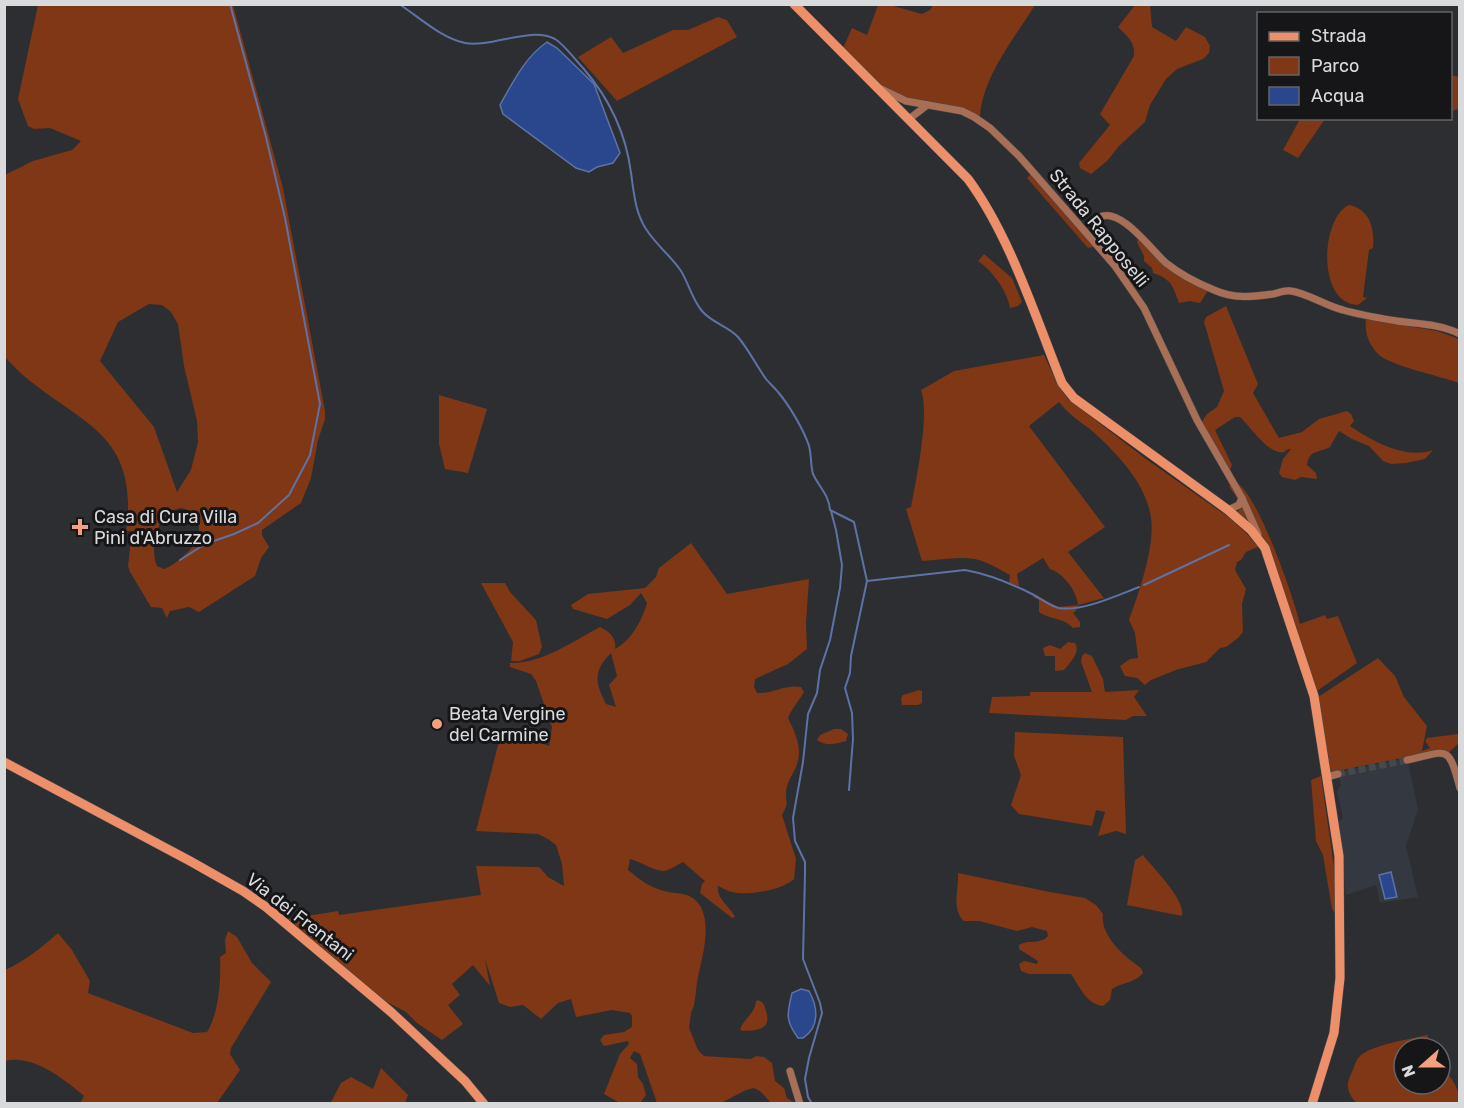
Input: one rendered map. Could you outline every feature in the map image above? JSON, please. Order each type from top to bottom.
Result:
[{"type":"street","points":[[794,4],[968,179],[983,199],[1004,240],[1062,383],[1074,398],[1228,510],[1260,540],[1268,557],[1314,696],[1339,856],[1340,978],[1334,1033],[1312,1104]]},
{"type":"street","name":"Strada Rapposelli","points":[[877,87],[906,101],[962,111],[990,128],[1019,156],[1115,266],[1144,308],[1197,420],[1242,498],[1260,540]]},
{"type":"street","points":[[909,119],[926,106]]},
{"type":"street","points":[[1115,266],[1112,254],[1098,227],[1098,218],[1101,215],[1112,216],[1121,221],[1179,272],[1217,292],[1248,298],[1290,291],[1342,310],[1437,326],[1460,334]]},
{"type":"street","points":[[1228,510],[1239,504],[1242,498]]},
{"type":"street","points":[[1407,760],[1441,753],[1448,755],[1452,760],[1459,788]]},
{"type":"street","name":"Via dei Frentani","points":[[4,762],[190,861],[255,899],[391,1012],[465,1081],[484,1104]]},
{"type":"street","points":[[1326,777],[1338,774]]},
{"type":"street","points":[[790,1071],[800,1104]]},
{"type":"shaded area","points":[[1407,758],[1418,809],[1406,846],[1418,897],[1380,903],[1376,885],[1346,895],[1338,822],[1343,818],[1337,791],[1341,785],[1338,772]]},
{"type":"green space","points":[[38,5],[233,5],[283,188],[325,419],[318,440],[311,478],[301,503],[262,530],[262,535],[269,547],[261,558],[255,576],[199,612],[189,607],[170,611],[167,618],[162,608],[151,607],[128,566],[132,531],[126,531],[128,495],[122,466],[110,444],[92,427],[27,378],[5,357],[5,175],[33,161],[72,150],[81,141],[50,128],[34,129],[28,126],[18,99]],"holes":[[[149,304],[162,305],[171,312],[178,324],[184,366],[197,421],[198,442],[191,470],[177,492],[154,427],[100,361],[118,322]],[[182,508],[195,517],[199,526],[196,541],[185,555],[164,569],[157,566],[155,558],[157,531],[166,515]]]},
{"type":"green space","points":[[878,5],[890,5],[922,14],[930,10],[933,5],[1035,5],[993,73],[986,88],[980,118],[908,98],[879,87],[842,51],[852,28],[867,35]]},
{"type":"green space","points":[[1135,5],[1150,5],[1152,27],[1176,41],[1186,27],[1205,37],[1210,46],[1209,53],[1203,59],[1177,69],[1166,79],[1150,105],[1145,122],[1091,174],[1080,168],[1079,163],[1110,125],[1100,114],[1134,56],[1132,43],[1118,27]]},
{"type":"green space","points":[[718,17],[727,20],[737,37],[617,101],[578,57],[611,37],[623,53],[673,30],[688,30]]},
{"type":"green space","points":[[1452,75],[1460,77],[1459,109],[1452,111]]},
{"type":"green space","points":[[1299,120],[1324,120],[1298,158],[1283,150]]},
{"type":"green space","points":[[1032,173],[1094,244],[1093,247],[1088,248],[1027,178]]},
{"type":"green space","points":[[1349,205],[1356,207],[1366,215],[1373,234],[1373,248],[1369,250],[1363,297],[1367,298],[1358,305],[1344,301],[1335,291],[1329,276],[1327,259],[1328,242],[1333,226],[1340,213]]},
{"type":"green space","points":[[1139,237],[1167,265],[1209,289],[1200,303],[1190,301],[1179,303],[1171,284],[1153,273],[1152,268],[1144,261],[1137,242]]},
{"type":"green space","points":[[984,254],[1012,278],[1022,302],[1018,306],[1010,308],[1006,295],[998,282],[978,261]]},
{"type":"green space","points":[[1226,306],[1258,384],[1253,393],[1279,438],[1302,432],[1319,419],[1347,411],[1354,421],[1350,426],[1379,443],[1412,453],[1433,450],[1425,459],[1391,464],[1383,461],[1369,446],[1339,431],[1330,447],[1313,454],[1308,460],[1307,465],[1316,473],[1317,479],[1301,477],[1295,480],[1282,477],[1279,473],[1283,459],[1291,449],[1278,452],[1272,449],[1240,417],[1235,417],[1215,430],[1232,465],[1229,473],[1200,425],[1207,414],[1217,407],[1224,391],[1204,322],[1206,317]]},
{"type":"green space","points":[[1366,319],[1437,331],[1459,339],[1459,383],[1404,366],[1378,354],[1370,342]]},
{"type":"green space","points":[[1044,355],[1057,383],[1068,399],[1146,459],[1231,519],[1258,547],[1246,552],[1237,562],[1235,570],[1246,589],[1242,604],[1243,632],[1226,647],[1220,648],[1206,662],[1176,670],[1151,680],[1145,685],[1137,678],[1125,676],[1120,666],[1130,659],[1138,658],[1135,633],[1129,620],[1151,542],[1149,507],[1139,485],[1125,464],[1100,438],[1059,402],[1029,426],[1105,527],[1068,552],[1104,598],[1078,605],[1075,594],[1068,583],[1060,574],[1050,569],[1043,558],[1017,574],[1019,586],[1009,583],[1010,575],[975,559],[922,561],[906,509],[911,507],[921,447],[924,415],[921,390],[954,371]]},
{"type":"green space","points":[[439,395],[487,409],[468,473],[445,469],[439,444]]},
{"type":"green space","points":[[1237,483],[1255,506],[1265,526],[1291,593],[1300,624],[1325,615],[1327,619],[1338,616],[1357,663],[1317,691],[1260,534],[1235,515],[1242,506],[1229,486]]},
{"type":"green space","points":[[691,543],[727,594],[809,579],[807,649],[788,664],[755,679],[754,687],[757,693],[795,686],[801,687],[804,692],[788,718],[796,736],[799,756],[787,786],[787,805],[782,815],[796,859],[794,879],[774,889],[755,893],[732,892],[718,886],[721,899],[735,917],[732,918],[700,893],[705,881],[683,862],[664,871],[630,859],[628,870],[640,880],[654,887],[687,895],[696,901],[702,910],[705,920],[705,944],[689,1028],[698,1050],[704,1056],[751,1059],[756,1056],[764,1057],[772,1063],[775,1081],[784,1088],[787,1098],[795,1103],[771,1103],[754,1088],[721,1103],[657,1103],[640,1054],[634,1051],[630,1058],[637,1064],[638,1077],[646,1095],[640,1103],[620,1103],[604,1094],[620,1054],[629,1044],[628,1041],[604,1046],[600,1040],[604,1035],[624,1032],[632,1027],[630,1013],[612,1010],[576,1017],[571,999],[558,1003],[541,1019],[523,1005],[510,1007],[499,1003],[485,959],[490,986],[473,965],[452,984],[460,995],[448,1005],[463,1024],[442,1040],[417,1023],[406,1012],[385,1001],[288,919],[338,911],[339,915],[481,895],[476,866],[539,867],[548,877],[564,886],[562,864],[556,845],[548,839],[538,834],[476,831],[498,745],[505,740],[524,737],[549,746],[552,727],[536,681],[531,674],[510,667],[510,663],[545,656],[600,627],[612,635],[615,649],[636,629],[647,603],[641,593],[630,605],[607,619],[573,609],[571,605],[588,594],[645,588],[656,577],[659,568]],"holes":[[[611,653],[617,676],[609,685],[616,707],[606,704],[598,683],[601,666]]]},
{"type":"green space","points":[[481,583],[505,583],[510,592],[536,620],[542,647],[539,654],[520,661],[511,661],[513,642]]},
{"type":"green space","points":[[1034,594],[1058,607],[1078,605],[1073,613],[1080,622],[1080,627],[1073,628],[1065,622],[1039,612],[1039,600],[1033,597]]},
{"type":"green space","points":[[1068,642],[1075,643],[1076,654],[1064,670],[1055,671],[1055,656],[1045,656],[1043,648],[1050,645],[1060,649]]},
{"type":"green space","points":[[1085,653],[1092,656],[1103,679],[1105,692],[1139,690],[1134,697],[1147,716],[1133,716],[1126,720],[989,713],[992,697],[1030,696],[1030,692],[1092,692],[1081,662]]},
{"type":"green space","points":[[1378,658],[1395,676],[1404,697],[1427,726],[1422,751],[1430,748],[1425,741],[1427,738],[1458,734],[1459,743],[1448,753],[1422,754],[1331,772],[1318,697]]},
{"type":"green space","points":[[922,691],[922,703],[902,705],[903,695]]},
{"type":"green space","points":[[834,729],[841,729],[848,734],[846,741],[828,744],[817,740],[820,735]]},
{"type":"green space","points":[[1015,732],[1123,737],[1126,834],[1116,831],[1098,836],[1105,812],[1096,810],[1092,826],[1019,814],[1011,805],[1021,775],[1014,756]]},
{"type":"green space","points":[[1321,776],[1335,874],[1336,914],[1332,909],[1323,855],[1316,841],[1311,780]]},
{"type":"green space","points":[[1143,855],[1174,893],[1182,909],[1182,916],[1127,905],[1135,860]]},
{"type":"green space","points":[[958,873],[1085,898],[1096,905],[1103,914],[1105,930],[1109,938],[1141,968],[1143,973],[1136,979],[1112,989],[1110,1000],[1103,1006],[1097,1005],[1088,998],[1071,974],[1029,974],[1021,971],[1019,964],[1024,961],[1037,964],[1038,961],[1019,949],[1019,945],[1045,939],[1048,936],[1047,931],[1032,927],[1017,931],[979,921],[964,921],[957,905]]},
{"type":"green space","points":[[228,931],[237,937],[252,963],[271,982],[231,1048],[230,1054],[240,1070],[217,1103],[80,1103],[84,1096],[48,1069],[26,1061],[5,1061],[5,970],[33,954],[58,933],[72,950],[90,981],[88,993],[193,1033],[207,1032],[214,1016],[217,1006],[220,957],[226,953],[225,940]]},
{"type":"green space","points":[[758,1000],[764,1006],[767,1022],[762,1028],[743,1031],[740,1029]]},
{"type":"green space","points":[[1392,1043],[1392,1096],[1452,1096],[1452,1080],[1459,1096],[1459,1103],[1357,1103],[1348,1090],[1349,1078],[1359,1057]]},
{"type":"green space","points":[[381,1068],[408,1095],[405,1103],[331,1102],[341,1083],[351,1077],[373,1089]]},
{"type":"water","points":[[547,42],[557,48],[594,84],[620,153],[613,163],[597,167],[589,172],[576,168],[503,114],[500,105],[515,79],[532,55]]},
{"type":"water","points":[[1391,872],[1397,897],[1385,899],[1379,875]]},
{"type":"water","points":[[801,989],[809,991],[816,1016],[809,1033],[803,1038],[798,1038],[789,1021],[788,1012],[792,993]]},
{"type":"waterway","points":[[180,560],[205,544],[258,523],[289,495],[310,455],[320,404],[285,218],[230,4]]},
{"type":"waterway","points":[[399,4],[447,37],[465,43],[487,43],[534,35],[555,39],[566,49],[601,91],[615,117],[629,158],[634,195],[642,223],[681,271],[702,311],[710,319],[738,337],[766,379],[795,416],[809,447],[813,474],[826,495],[830,510],[854,522],[867,581],[851,656],[850,673],[845,688],[852,713],[853,739],[849,790]]},
{"type":"waterway","points":[[812,1104],[808,1097],[805,1079],[822,1013],[803,959],[805,862],[795,841],[793,818],[803,762],[808,714],[817,693],[820,670],[830,640],[840,588],[842,565],[831,511]]},
{"type":"waterway","points":[[1144,585],[1229,545]]},
{"type":"waterway","points":[[867,581],[965,570],[1006,582],[1055,607],[1068,609],[1100,602],[1139,587]]},
{"type":"tunnel","points":[[1338,774],[1407,760]]},
{"type":"place","name":"Casa di Cura Villa Pini d'Abruzzo","points":[[80,527]]},
{"type":"place","name":"Beata Vergine del Carmine","points":[[437,724]]}]
